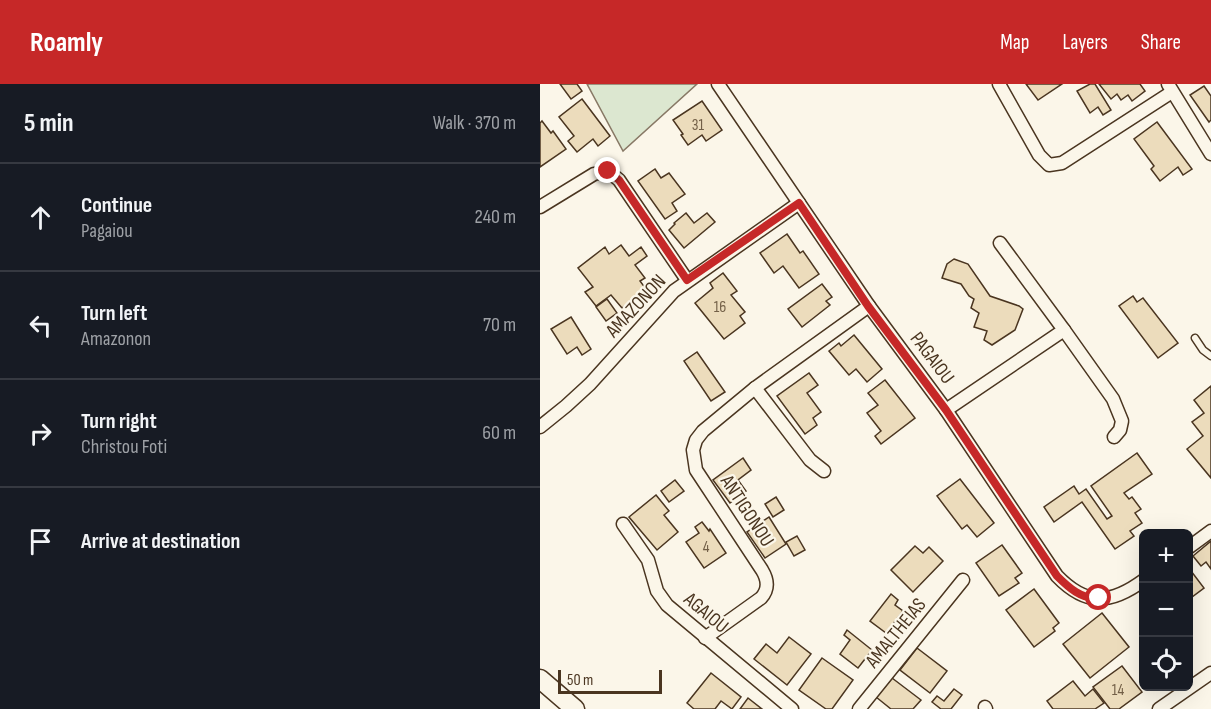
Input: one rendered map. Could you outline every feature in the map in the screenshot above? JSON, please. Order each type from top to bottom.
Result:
[{"type":"main road","points":[[540,679],[575,709]]},
{"type":"street","name":"PAGAIOU","points":[[718,84],[868,306],[946,410],[1057,576],[1083,596],[1095,599],[1117,595],[1139,583]]},
{"type":"street","points":[[999,84],[1039,155],[1049,165],[1062,163],[1170,88],[1211,154]]},
{"type":"street","points":[[540,207],[594,174],[608,171],[619,180],[687,280]]},
{"type":"street","name":"AMAZONON","points":[[540,426],[590,384],[674,291],[799,203]]},
{"type":"street","points":[[1000,243],[1113,399],[1122,421],[1120,430],[1114,437]]},
{"type":"street","points":[[824,471],[810,460],[755,388],[868,306]]},
{"type":"street","points":[[946,410],[1064,330]]},
{"type":"street","name":"ANTIGONOU","points":[[705,638],[761,598],[768,584],[762,570],[696,470],[693,450],[696,440],[704,431],[755,388]]},
{"type":"street","name":"AGAIOU","points":[[623,524],[648,560],[657,591],[662,599],[705,638],[792,709]]},
{"type":"street","points":[[1193,544],[1211,531]]},
{"type":"street","name":"AMALTHEIAS","points":[[859,709],[963,580]]},
{"type":"street","points":[[1159,709],[1211,673]]},
{"type":"lane","points":[[1195,338],[1203,350],[1211,356]]},
{"type":"green space","points":[[587,84],[697,84],[623,151]]},
{"type":"building","points":[[560,84],[577,84],[582,91],[571,99]]},
{"type":"building","points":[[1026,84],[1062,84],[1038,100]]},
{"type":"building","points":[[1090,84],[1095,84],[1111,110],[1103,115],[1098,107],[1090,113],[1077,91]]},
{"type":"building","points":[[1099,84],[1140,84],[1145,91],[1132,101],[1128,95],[1121,100],[1117,94],[1111,99]]},
{"type":"building","points":[[1204,86],[1211,96],[1211,120],[1209,122],[1190,95]]},
{"type":"building","points":[[582,99],[610,136],[598,146],[593,139],[577,152],[568,141],[574,136],[559,117]]},
{"type":"building","points":[[702,101],[722,130],[706,141],[702,135],[688,145],[673,120]]},
{"type":"building","points":[[542,121],[551,133],[553,131],[566,149],[540,167],[540,123]]},
{"type":"building","points":[[1157,122],[1192,169],[1183,175],[1178,167],[1160,181],[1151,169],[1154,166],[1134,139]]},
{"type":"building","points":[[655,169],[661,178],[669,173],[685,194],[672,203],[677,211],[665,219],[638,181]]},
{"type":"building","points":[[686,213],[694,223],[707,213],[715,222],[684,248],[669,230]]},
{"type":"building","points":[[787,234],[800,253],[803,251],[819,274],[799,288],[783,266],[774,273],[760,253]]},
{"type":"building","points":[[621,245],[629,256],[641,247],[647,256],[635,265],[645,278],[640,281],[646,289],[622,308],[611,295],[596,306],[585,292],[593,287],[578,268],[605,247],[609,254]]},
{"type":"building","points":[[954,259],[968,264],[990,296],[1023,309],[1015,330],[992,345],[984,340],[987,331],[974,327],[979,313],[971,308],[974,299],[969,296],[961,284],[942,278],[947,264]]},
{"type":"building","points":[[723,273],[737,291],[731,295],[745,312],[740,316],[745,323],[724,339],[695,303],[713,288],[710,283]]},
{"type":"building","points":[[822,284],[832,297],[826,301],[830,305],[802,327],[788,309]]},
{"type":"building","points":[[1133,296],[1137,302],[1143,298],[1178,343],[1158,358],[1119,306]]},
{"type":"building","points":[[607,299],[617,313],[606,321],[596,307]]},
{"type":"building","points":[[571,317],[591,349],[582,355],[577,347],[567,354],[551,329]]},
{"type":"building","points":[[854,335],[882,369],[867,382],[856,369],[849,375],[829,351],[839,343],[841,346]]},
{"type":"building","points":[[697,352],[725,392],[711,401],[684,361]]},
{"type":"building","points":[[809,373],[818,385],[807,393],[821,412],[813,418],[817,425],[805,434],[777,396]]},
{"type":"building","points":[[885,380],[915,418],[881,444],[875,436],[881,431],[867,413],[878,405],[868,393]]},
{"type":"building","points":[[1211,386],[1211,478],[1187,449],[1203,436],[1192,422],[1204,413],[1194,400]]},
{"type":"building","points":[[1137,453],[1152,474],[1124,493],[1129,499],[1132,497],[1141,509],[1135,513],[1142,523],[1130,531],[1134,536],[1115,549],[1082,502],[1054,522],[1044,507],[1074,486],[1079,494],[1086,489],[1107,519],[1112,516],[1091,486]]},
{"type":"building","points":[[743,458],[751,470],[738,480],[746,491],[730,503],[713,480]]},
{"type":"building","points":[[960,479],[994,523],[977,537],[967,525],[962,529],[937,496]]},
{"type":"building","points":[[675,480],[684,491],[669,502],[661,491]]},
{"type":"building","points":[[656,495],[669,511],[664,515],[678,532],[657,550],[629,517]]},
{"type":"building","points":[[776,497],[784,510],[773,517],[765,504]]},
{"type":"building","points":[[769,517],[786,544],[765,558],[747,532]]},
{"type":"building","points":[[702,522],[709,531],[710,529],[726,553],[704,568],[686,542],[699,533],[695,527]]},
{"type":"building","points":[[797,536],[805,550],[794,556],[786,542]]},
{"type":"building","points":[[1211,541],[1211,569],[1206,562],[1201,566],[1193,556]]},
{"type":"building","points":[[1002,545],[1022,573],[1015,578],[1019,583],[999,596],[976,563]]},
{"type":"building","points":[[915,546],[923,553],[929,547],[943,561],[913,592],[891,570]]},
{"type":"building","points":[[1193,574],[1204,588],[1193,596]]},
{"type":"building","points":[[1034,589],[1059,623],[1053,628],[1055,631],[1034,647],[1006,610]]},
{"type":"building","points":[[891,594],[898,600],[895,605],[903,611],[886,633],[870,621]]},
{"type":"building","points":[[1102,613],[1129,647],[1090,678],[1063,644]]},
{"type":"building","points":[[847,630],[872,650],[858,668],[840,654],[850,640],[844,635]]},
{"type":"building","points":[[789,637],[811,654],[787,685],[754,659],[766,644],[777,653]]},
{"type":"building","points":[[917,648],[947,671],[930,693],[900,670]]},
{"type":"building","points":[[822,658],[853,680],[832,709],[826,709],[799,690]]},
{"type":"building","points":[[1122,666],[1142,692],[1119,709],[1110,709],[1093,687]]},
{"type":"building","points":[[711,673],[741,697],[732,709],[721,701],[715,709],[694,709],[687,703]]},
{"type":"building","points":[[892,678],[921,700],[913,709],[891,709],[876,697]]},
{"type":"building","points":[[1073,681],[1085,696],[1093,689],[1104,703],[1095,709],[1053,709],[1047,701]]},
{"type":"building","points":[[954,689],[962,695],[951,709],[941,709],[932,702],[937,696],[944,701]]},
{"type":"building","points":[[748,698],[762,709],[740,709]]},
{"type":"route","points":[[608,171],[619,180],[687,280],[799,203],[868,306],[946,410],[1057,576],[1083,596],[1099,598]]}]
